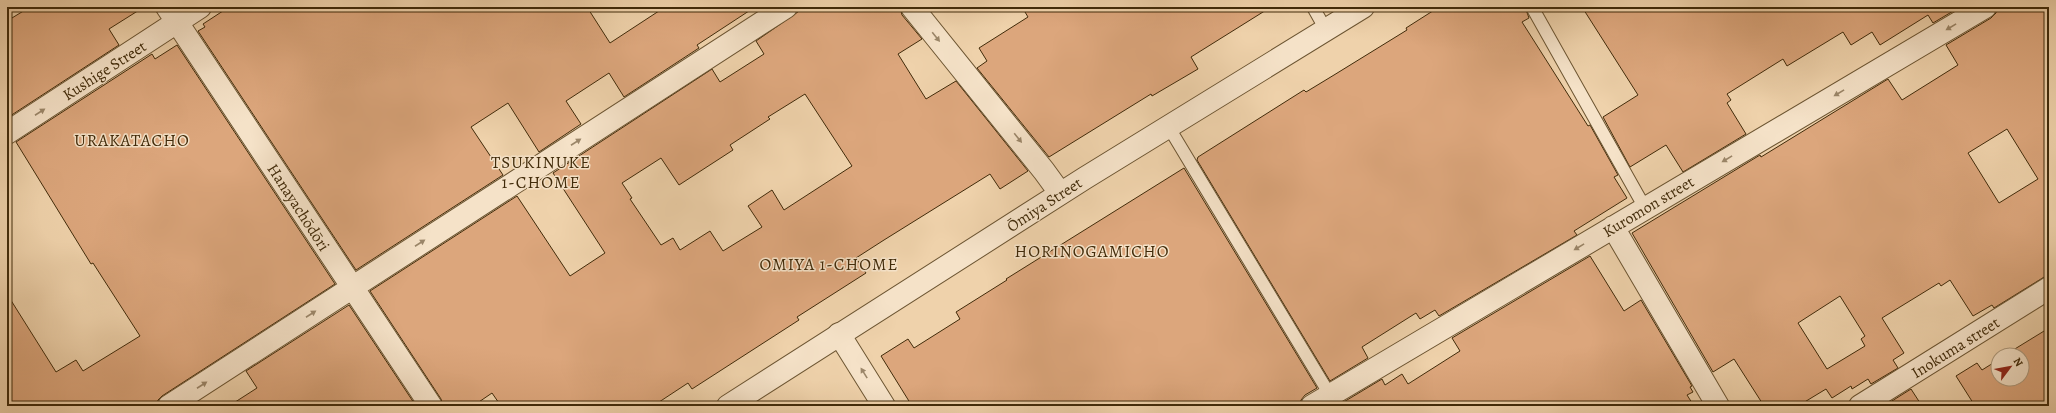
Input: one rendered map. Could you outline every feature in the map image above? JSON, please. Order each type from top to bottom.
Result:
[{"type":"street","name":"Kushige Street","points":[[7,133],[172,15],[200,7]]},
{"type":"street","points":[[169,406],[786,7]]},
{"type":"street","points":[[912,7],[1044,171],[1060,194]]},
{"type":"street","name":"Ōmiya Street","points":[[728,406],[1168,126],[1363,7]]},
{"type":"street","name":"Kuromon street","points":[[1321,401],[1985,7]]},
{"type":"street","name":"Hanayachōdōri","points":[[172,15],[431,406]]},
{"type":"street","points":[[1613,227],[1718,406]]},
{"type":"street","name":"Inokuma street","points":[[1860,406],[2049,288]]},
{"type":"street","points":[[839,334],[884,406]]},
{"type":"lane","points":[[1313,7],[1326,30]]},
{"type":"lane","points":[[1532,7],[1645,208]]},
{"type":"lane","points":[[1168,126],[1321,401]]},
{"type":"building","points":[[30,7],[144,7],[109,29],[119,45],[7,118],[7,21]]},
{"type":"building","points":[[229,7],[587,7],[610,43],[665,7],[755,7],[697,45],[699,48],[624,97],[609,73],[566,101],[581,124],[539,152],[508,103],[471,127],[503,175],[356,270],[198,31],[205,27],[203,24]]},
{"type":"building","points":[[805,7],[900,7],[902,15],[922,39],[898,54],[926,99],[956,81],[1028,171],[1000,189],[990,174],[884,240],[856,258],[866,273],[797,317],[799,320],[692,389],[688,383],[653,406],[501,406],[492,393],[473,406],[443,406],[441,399],[370,291],[517,196],[570,276],[605,253],[553,173],[712,69],[720,82],[764,54],[756,41]],"holes":[[[805,94],[852,166],[784,210],[772,190],[748,206],[762,227],[723,251],[710,231],[680,250],[673,238],[661,245],[630,199],[632,198],[622,183],[661,158],[679,185],[733,150],[730,145],[770,119],[768,117]]]},
{"type":"building","points":[[1022,7],[1271,7],[1191,57],[1198,69],[1152,96],[1151,94],[1049,157],[977,68],[987,61],[979,48],[1028,17]]},
{"type":"building","points":[[1439,7],[1525,7],[1529,18],[1522,22],[1588,126],[1590,125],[1618,175],[1614,177],[1627,198],[1574,231],[1577,235],[1439,316],[1435,310],[1420,319],[1416,313],[1362,347],[1368,358],[1330,381],[1197,160],[1198,157],[1304,90],[1306,92],[1407,30],[1406,28]]},
{"type":"building","points":[[1582,7],[1960,7],[1933,23],[1928,15],[1880,45],[1872,32],[1851,45],[1843,32],[1787,66],[1783,59],[1727,94],[1731,100],[1727,103],[1746,134],[1683,172],[1666,145],[1630,167],[1603,117],[1638,95]]},
{"type":"building","points":[[1997,7],[2049,7],[2049,274],[1994,308],[1992,305],[1973,316],[1950,280],[1941,286],[1939,283],[1882,318],[1904,353],[1893,360],[1898,368],[1871,384],[1868,379],[1852,389],[1851,386],[1832,398],[1826,389],[1798,406],[1764,406],[1734,359],[1713,372],[1632,233],[1760,155],[1761,157],[1888,79],[1902,100],[1958,65],[1946,45],[1991,18],[1996,13]],"holes":[[[2007,129],[2038,179],[1999,203],[1968,153]],[[1840,296],[1865,336],[1861,339],[1865,346],[1827,369],[1798,323]]]},
{"type":"building","points":[[177,45],[335,284],[162,396],[158,400],[157,406],[7,406],[7,294],[56,372],[76,360],[83,371],[140,336],[93,263],[91,264],[16,142],[152,54],[155,59]]},
{"type":"building","points":[[1184,168],[1317,388],[1305,395],[1301,400],[1300,406],[912,406],[881,356],[908,339],[914,348],[960,319],[956,312],[1007,280],[1006,279]]},
{"type":"building","points":[[1590,256],[1624,311],[1641,300],[1692,386],[1690,387],[1693,392],[1687,395],[1694,406],[1337,406],[1382,379],[1385,385],[1402,374],[1408,384],[1460,351],[1452,338]]},
{"type":"building","points":[[349,305],[416,406],[229,406],[257,388],[246,371]]},
{"type":"building","points":[[2049,328],[2049,406],[1975,406],[1956,376],[1977,363],[1982,370],[1990,365],[1990,387],[2030,387],[2030,347],[2018,347]]},
{"type":"building","points":[[1911,389],[1922,406],[1884,406]]},
{"type":"district","name":"URAKATACHO","points":[[132,140]]},
{"type":"district","name":"TSUKINUKE 1-CHOME","points":[[541,172]]},
{"type":"district","name":"HORINOGAMICHO","points":[[1092,251]]},
{"type":"district","name":"OMIYA 1-CHOME","points":[[829,264]]}]
